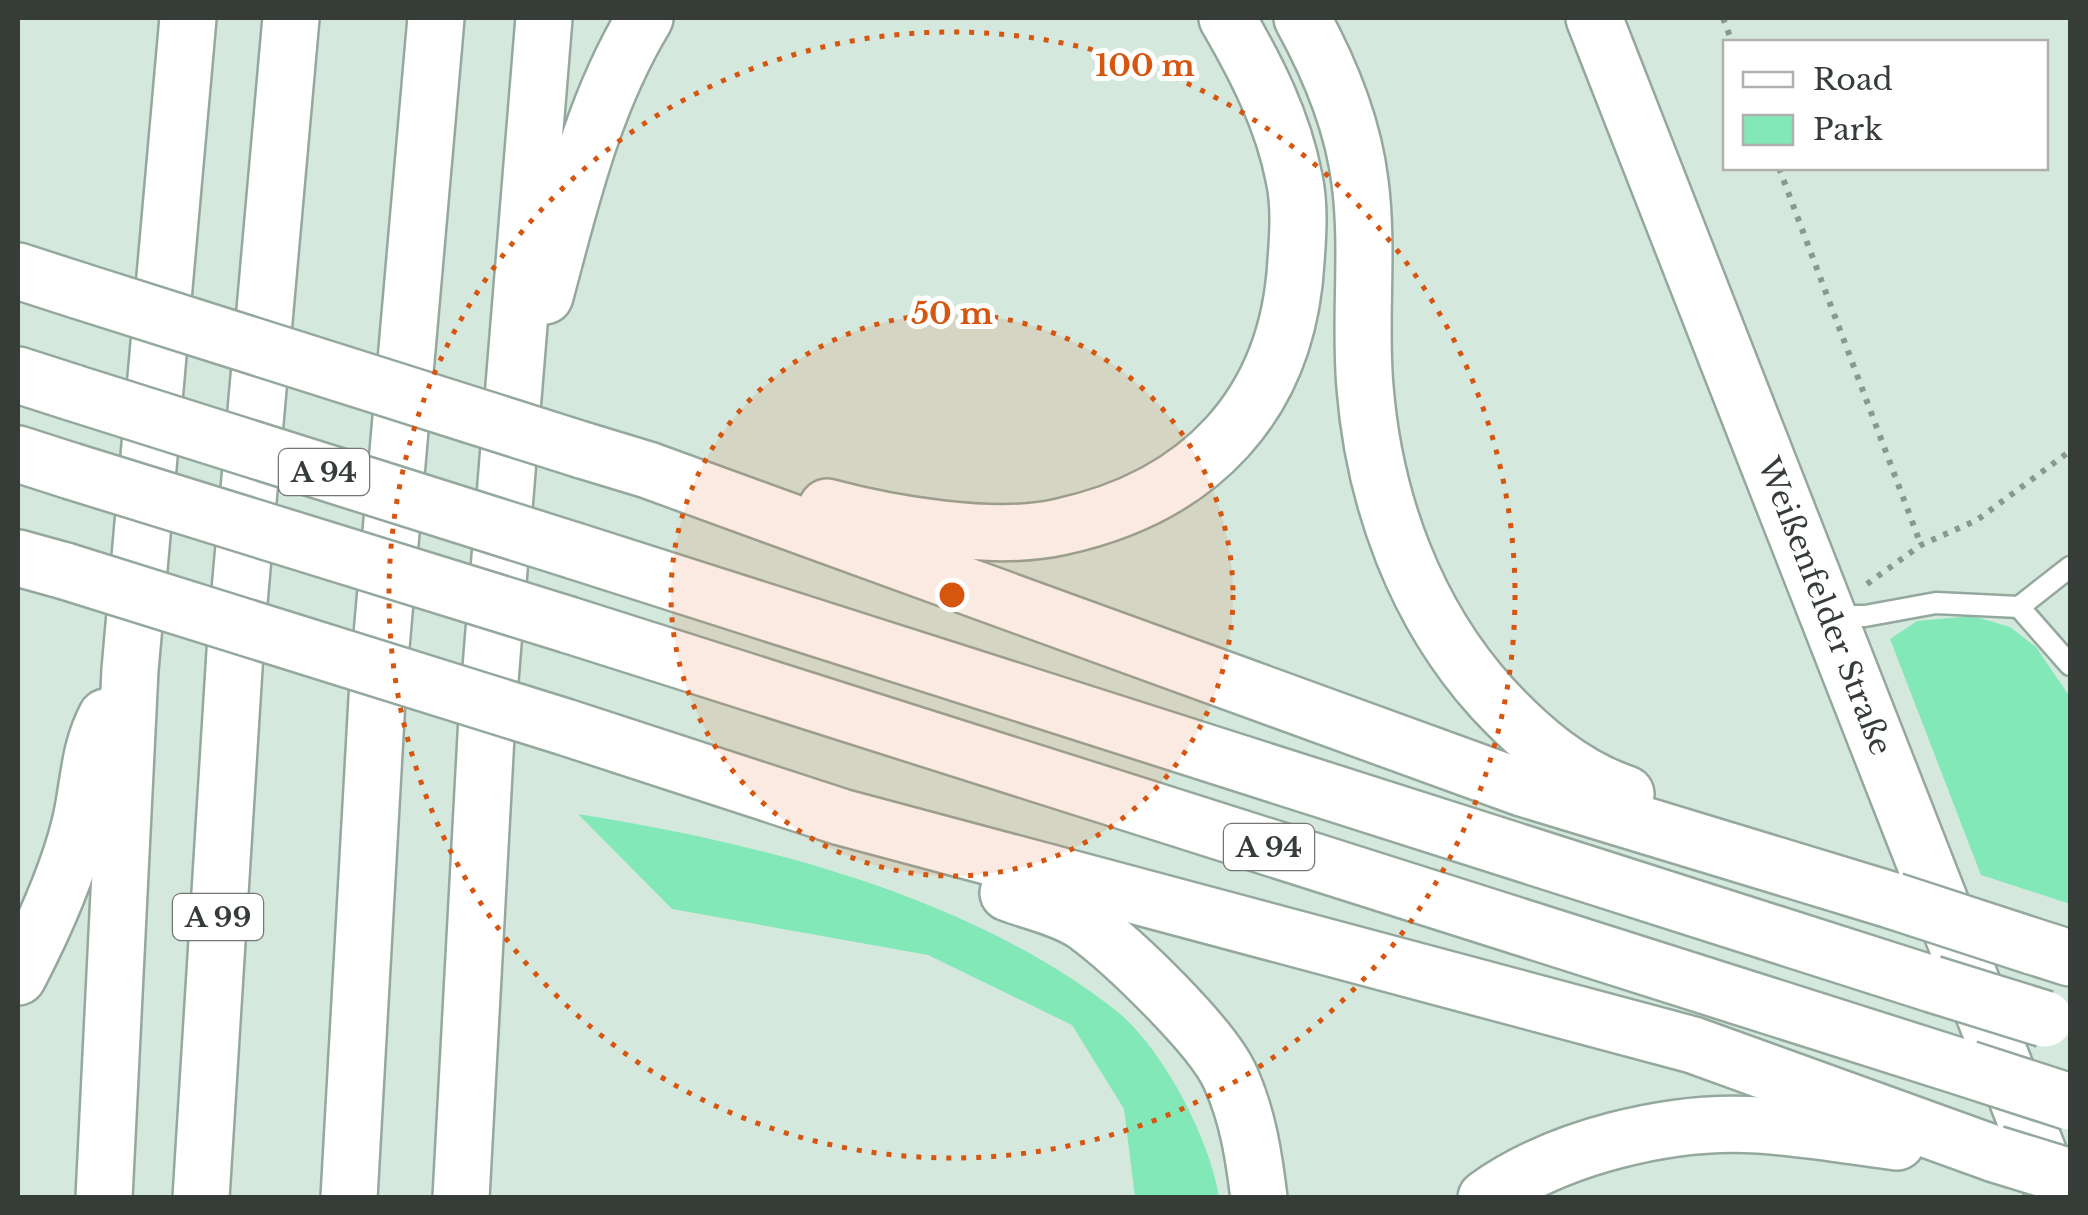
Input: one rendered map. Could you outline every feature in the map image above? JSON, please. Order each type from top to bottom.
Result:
[{"type":"main road","points":[[163,18],[160,43],[178,113]]},
{"type":"main road","points":[[104,1198],[130,670],[188,18]]},
{"type":"main road","name":"A 99","points":[[201,1198],[236,636],[291,18]]},
{"type":"main road","points":[[349,1198],[378,681],[436,18]]},
{"type":"main road","points":[[461,1198],[487,717],[544,18]]},
{"type":"main road","points":[[513,394],[592,127],[620,60],[645,18]]},
{"type":"main road","points":[[648,470],[696,472],[867,518],[966,531],[1057,528],[1140,503],[1216,452],[1254,407],[1280,352],[1294,298],[1297,244],[1295,180],[1280,127],[1259,74],[1227,18]]},
{"type":"main road","points":[[1302,18],[1344,114],[1360,179],[1364,386],[1372,446],[1386,509],[1431,614],[1464,667],[1541,746],[1596,784],[1708,822],[1768,861]]},
{"type":"main road","name":"Weißenfelder Straße","points":[[1594,18],[2056,1198]]},
{"type":"main road","points":[[18,272],[648,470],[1522,788],[1768,861],[2051,952]]},
{"type":"main road","name":"A 94","points":[[18,375],[2058,1023]]},
{"type":"main road","name":"A 94","points":[[18,454],[2070,1102]]},
{"type":"main road","points":[[41,564],[841,817],[1693,1045],[2070,1178]]},
{"type":"main road","points":[[18,977],[54,904],[80,824],[94,739],[130,670]]},
{"type":"main road","points":[[841,817],[1002,891],[1084,922],[1154,985],[1230,1076],[1252,1141],[1259,1198]]},
{"type":"main road","points":[[1486,1198],[1562,1157],[1627,1135],[1755,1124],[1995,1154]]},
{"type":"main road","points":[[466,1130],[480,1169],[480,1198]]},
{"type":"lane","points":[[1827,616],[1865,616],[1936,602],[2018,606],[2070,568]]},
{"type":"lane","points":[[2018,606],[2070,665]]},
{"type":"path","points":[[1780,170],[1921,546]]},
{"type":"path","points":[[1827,616],[1921,546],[1976,520],[2070,450]]},
{"type":"green space","points":[[1973,616],[2010,627],[2036,647],[2070,697],[2070,904],[1981,875],[1890,639],[1917,621]]},
{"type":"green space","points":[[578,814],[718,841],[859,880],[928,905],[1056,969],[1132,1025],[1166,1069],[1206,1148],[1219,1197],[1135,1197],[1124,1109],[1072,1025],[928,955],[672,909]]}]
